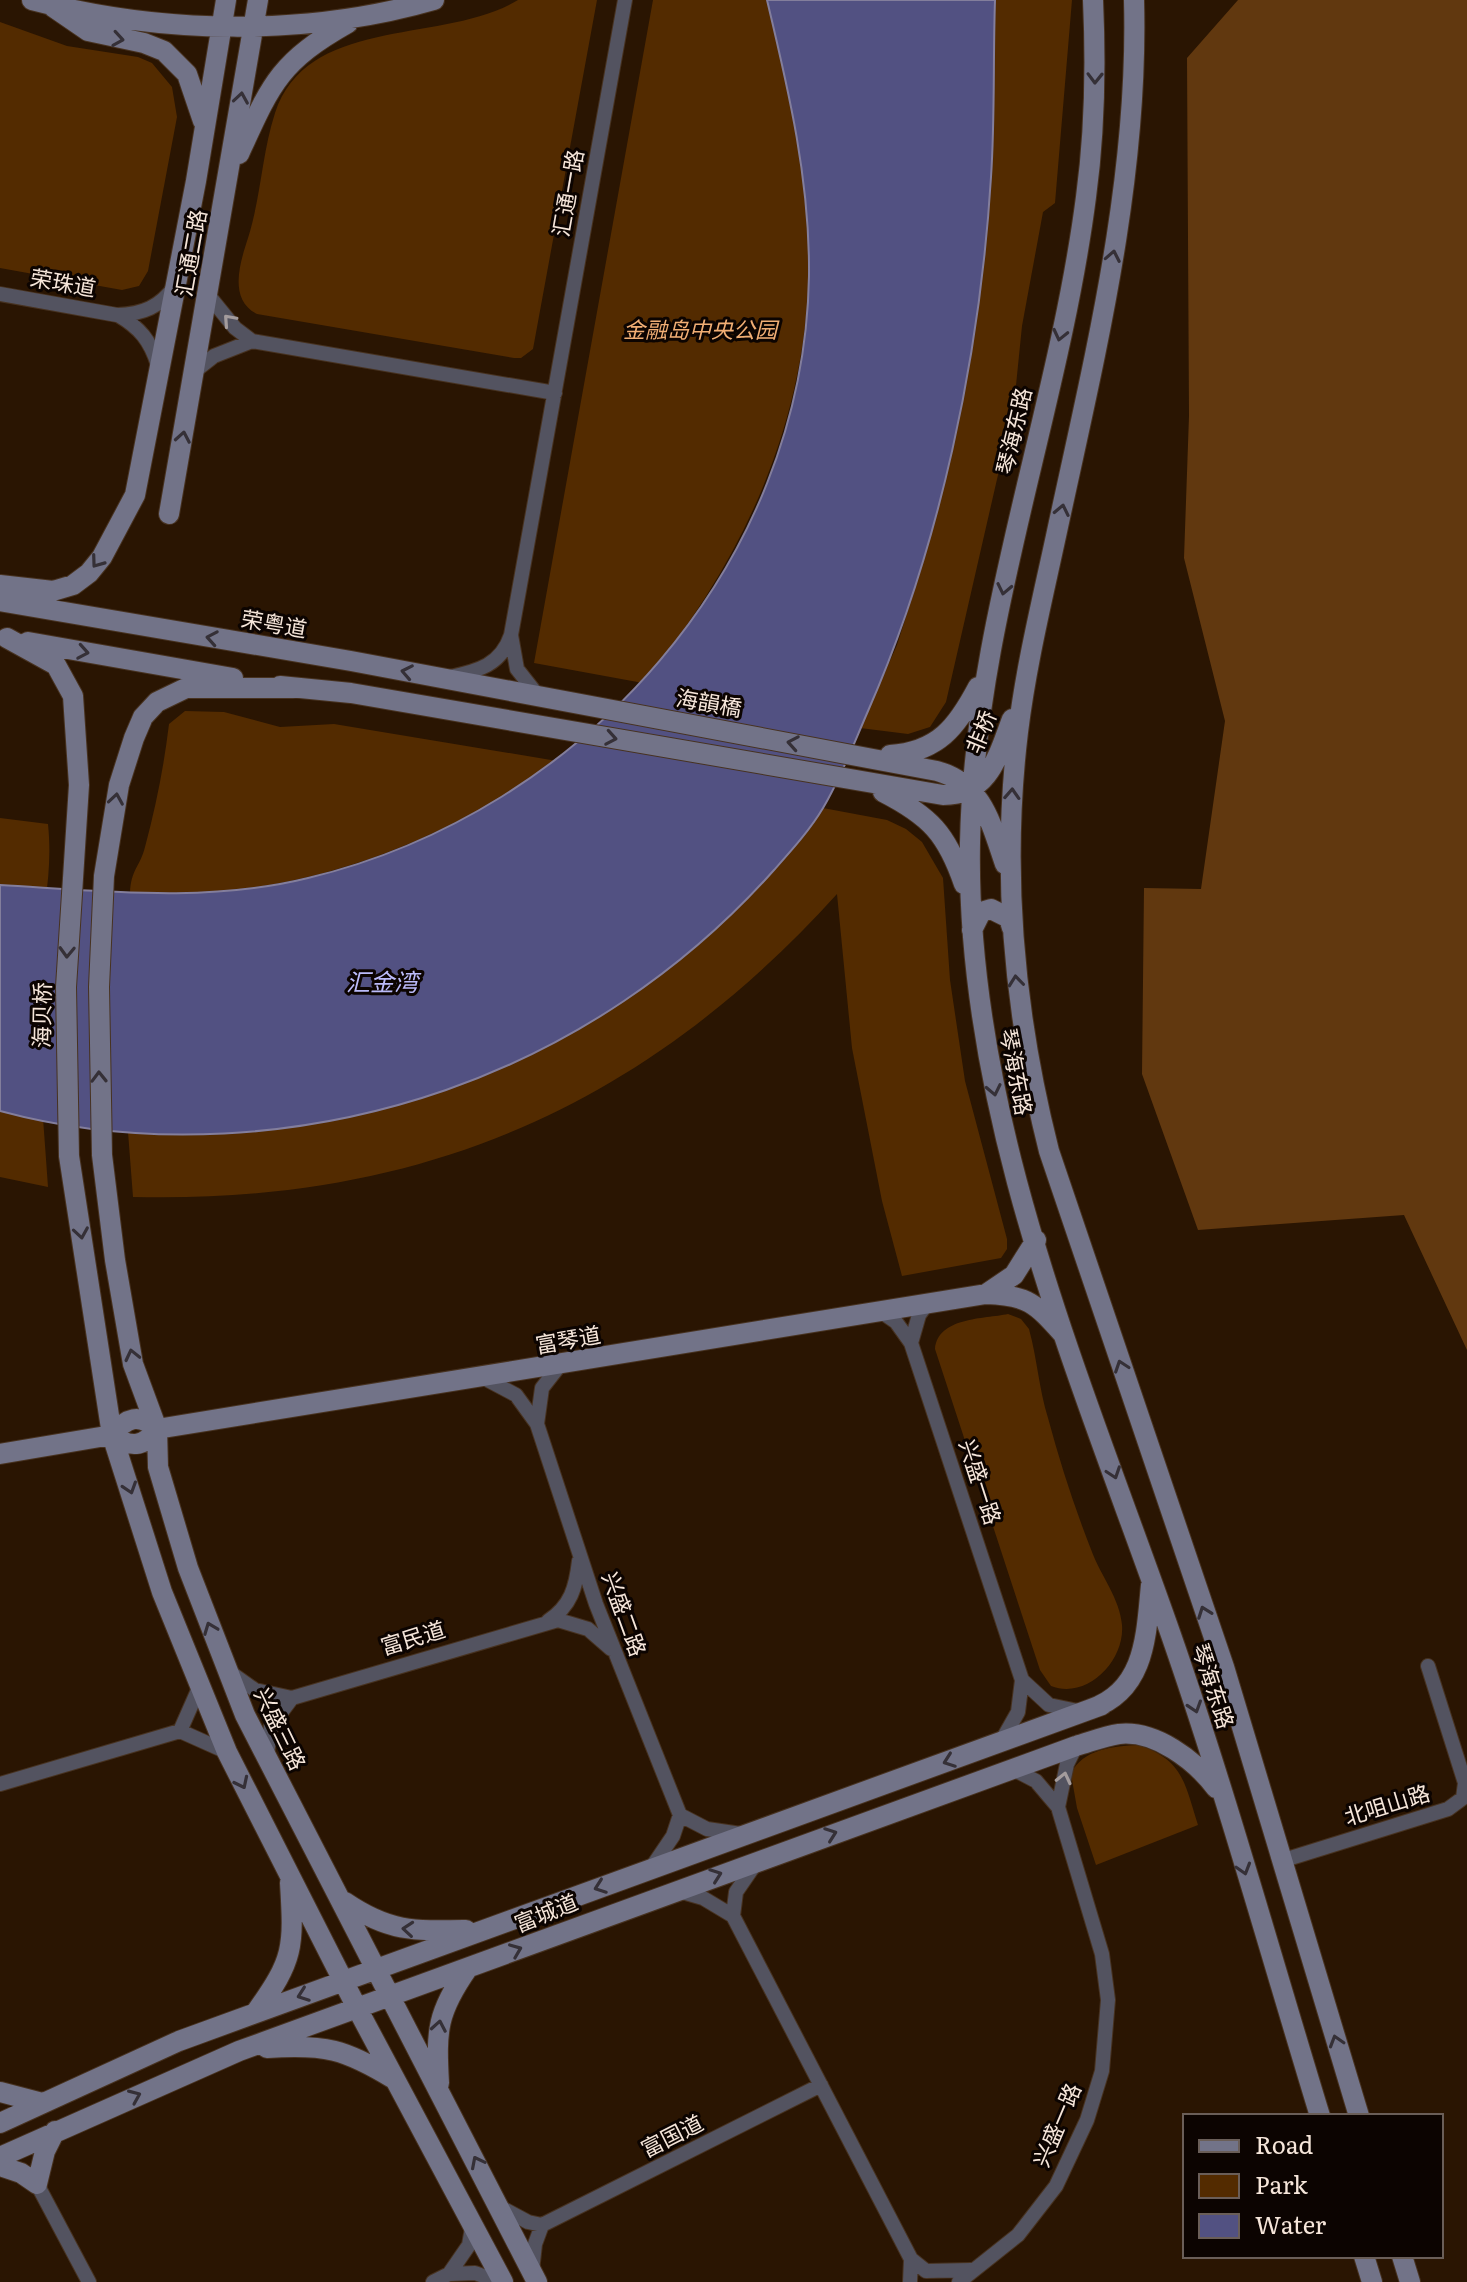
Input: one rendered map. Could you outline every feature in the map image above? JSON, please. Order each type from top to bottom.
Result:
[{"type":"street","name":"汇通二路","points":[[0,585],[53,591],[73,585],[89,573],[102,557],[135,495],[157,389],[226,0]]},
{"type":"street","name":"汇通二路","points":[[169,514],[258,0]]},
{"type":"street","points":[[41,2],[135,19],[253,26],[356,18],[434,0]]},
{"type":"street","name":"汇通一路","points":[[511,635],[625,0]]},
{"type":"street","name":"琴海东路","points":[[1093,0],[1094,116],[1082,227],[987,668],[972,789],[972,930],[992,1079],[1036,1240],[1221,1795],[1319,2114]]},
{"type":"street","name":"琴海东路","points":[[1134,0],[1132,127],[1123,207],[1024,686],[1013,782],[1010,879],[1021,1018],[1049,1151],[1224,1667],[1358,2114]]},
{"type":"street","points":[[41,2],[88,31],[154,46],[173,58],[191,84],[204,127]]},
{"type":"street","points":[[228,175],[268,91],[282,69],[312,43],[356,18]]},
{"type":"street","points":[[117,315],[151,309],[165,299],[176,284]]},
{"type":"street","name":"荣珠道","points":[[0,294],[117,315]]},
{"type":"street","points":[[209,296],[235,328],[252,341],[555,393]]},
{"type":"street","points":[[117,315],[137,326],[152,344],[159,366],[157,389]]},
{"type":"street","points":[[195,371],[214,356],[252,341]]},
{"type":"street","name":"荣粤道","points":[[0,601],[539,697]]},
{"type":"street","points":[[441,679],[484,668],[504,651],[511,635]]},
{"type":"street","points":[[511,635],[517,669],[539,697]]},
{"type":"street","points":[[3,637],[293,688],[351,693],[865,783],[943,795],[972,789],[987,813],[1010,879]]},
{"type":"street","name":"海贝桥","points":[[3,637],[56,665],[73,696],[79,785],[71,874],[66,1029],[69,1156],[112,1435]]},
{"type":"street","points":[[870,756],[914,752],[945,737],[963,716],[987,668]]},
{"type":"street","name":"非桥","points":[[870,756],[944,773],[972,789],[992,771],[1024,686]]},
{"type":"street","name":"兴盛三路","points":[[293,688],[186,688],[157,702],[143,717],[119,785],[104,876],[99,987],[102,1155],[126,1325],[133,1364],[157,1429],[158,1467],[172,1517],[225,1667],[267,1761],[534,2277]]},
{"type":"street","name":"海韻橋","points":[[539,697],[870,756]]},
{"type":"street","points":[[865,783],[919,811],[937,829],[954,855],[971,903]]},
{"type":"street","points":[[972,930],[981,912],[991,909],[1001,911],[1012,928]]},
{"type":"street","points":[[986,1294],[1014,1275],[1036,1240]]},
{"type":"street","points":[[986,1294],[1015,1295],[1029,1300],[1068,1340]]},
{"type":"street","name":"富琴道","points":[[112,1435],[126,1419],[147,1420],[157,1429],[986,1294]]},
{"type":"street","points":[[911,1343],[927,1304]]},
{"type":"street","name":"兴盛一路","points":[[880,1311],[896,1322],[911,1343],[1022,1680],[1018,1712],[1001,1742]]},
{"type":"street","name":"兴盛二路","points":[[537,1424],[542,1388],[560,1365]]},
{"type":"street","name":"兴盛二路","points":[[484,1378],[516,1395],[537,1424],[613,1651],[680,1815]]},
{"type":"street","points":[[0,1454],[112,1435],[162,1592],[227,1752],[357,2008],[473,2222],[502,2282]]},
{"type":"street","points":[[548,1621],[558,1614],[573,1594],[579,1557]]},
{"type":"street","points":[[1022,1680],[1049,1705],[1093,1708],[1126,1686],[1142,1659],[1151,1580]]},
{"type":"street","points":[[548,1621],[578,1624],[613,1651]]},
{"type":"street","name":"富民道","points":[[292,1698],[548,1621]]},
{"type":"street","name":"北咀山路","points":[[1281,1861],[1448,1809],[1463,1798],[1465,1783],[1428,1666]]},
{"type":"street","points":[[225,1667],[255,1690],[292,1698],[271,1726],[267,1761]]},
{"type":"street","points":[[180,1731],[199,1688]]},
{"type":"street","name":"富城道","points":[[0,2123],[179,2041],[1093,1708]]},
{"type":"street","points":[[0,1784],[180,1731],[227,1752]]},
{"type":"street","name":"富城道","points":[[0,2157],[239,2051],[1076,1746],[1118,1734],[1149,1739],[1181,1755],[1221,1795]]},
{"type":"street","points":[[1058,1807],[1067,1764],[1076,1746]]},
{"type":"street","points":[[1013,1769],[1036,1781],[1058,1807]]},
{"type":"street","name":"兴盛一路","points":[[959,2282],[1018,2235],[1056,2186],[1087,2120],[1102,2071],[1108,2024],[1104,1965],[1058,1807]]},
{"type":"street","points":[[652,1868],[673,1836],[680,1815],[707,1829],[746,1834]]},
{"type":"street","points":[[733,1916],[736,1892],[757,1860]]},
{"type":"street","points":[[256,2013],[282,1976],[290,1956],[294,1934],[290,1875]]},
{"type":"street","points":[[675,1890],[703,1898],[733,1916],[911,2259],[926,2271],[975,2269]]},
{"type":"street","points":[[341,1899],[374,1920],[399,1929],[483,1929]]},
{"type":"street","points":[[440,2091],[436,2039],[440,2016],[468,1968]]},
{"type":"street","points":[[239,2051],[309,2045],[335,2048],[397,2081]]},
{"type":"street","name":"富国道","points":[[542,2225],[821,2085]]},
{"type":"street","points":[[0,2092],[42,2103]]},
{"type":"street","points":[[37,2184],[41,2161],[55,2131]]},
{"type":"street","points":[[0,2166],[21,2173],[37,2184],[89,2282]]},
{"type":"street","points":[[500,2207],[528,2222],[542,2225],[535,2244],[534,2277]]},
{"type":"street","points":[[449,2274],[469,2245],[473,2222]]},
{"type":"street","points":[[1365,2258],[1372,2282]]},
{"type":"street","points":[[1403,2258],[1410,2282]]},
{"type":"street","points":[[910,2282],[911,2259]]},
{"type":"street","points":[[433,2282],[449,2274],[475,2273],[502,2282]]},
{"type":"green space","points":[[518,0],[597,0],[533,349],[521,358],[514,358],[257,314],[248,307],[239,290],[240,269],[275,113],[292,82],[316,60],[347,46],[488,14]]},
{"type":"green space","name":"金融岛中央公园","points":[[653,0],[767,0],[802,154],[809,228],[808,300],[798,369],[781,436],[757,501],[726,563],[688,624],[643,683],[534,663]]},
{"type":"green space","points":[[995,0],[1072,0],[1055,203],[1043,212],[1022,326],[1014,405],[946,702],[930,727],[908,734],[860,728],[897,645],[921,569],[958,425],[991,178]]},
{"type":"green space","points":[[0,22],[67,46],[138,57],[152,63],[172,87],[177,117],[148,271],[139,286],[122,290],[0,268]]},
{"type":"green space","points":[[185,711],[224,712],[280,727],[334,724],[557,761],[509,793],[459,820],[355,864],[300,879],[245,889],[188,894],[130,893],[153,816],[169,724]]},
{"type":"green space","points":[[823,808],[887,820],[906,829],[922,842],[943,878],[950,980],[965,1081],[1007,1239],[1007,1249],[1001,1258],[902,1276],[882,1201],[852,1048],[837,894],[763,968],[686,1032],[605,1085],[521,1128],[431,1160],[337,1183],[238,1195],[133,1197],[128,1132],[232,1131],[332,1119],[427,1095],[518,1060],[603,1013],[682,956],[756,887]]},
{"type":"green space","points":[[0,818],[48,824],[48,873],[38,1011],[48,1187],[0,1177]]},
{"type":"green space","points":[[1008,1314],[1021,1319],[1029,1329],[1045,1407],[1063,1469],[1092,1552],[1121,1615],[1121,1639],[1110,1664],[1090,1682],[1078,1687],[1065,1689],[1051,1686],[1040,1670],[935,1349],[944,1331],[953,1325]]},
{"type":"green space","points":[[1138,1745],[1165,1758],[1180,1775],[1198,1825],[1096,1865],[1077,1808],[1071,1774],[1083,1759],[1100,1750]]},
{"type":"shaded area","points":[[1238,0],[1467,0],[1467,1350],[1404,1215],[1198,1230],[1142,1074],[1144,888],[1201,889],[1225,721],[1184,558],[1189,416],[1187,58]]},
{"type":"water","name":"汇金湾","points":[[767,0],[995,0],[992,155],[986,245],[966,381],[952,450],[936,517],[894,648],[841,773],[818,816],[740,906],[664,972],[624,1001],[538,1051],[446,1090],[392,1107],[337,1119],[224,1134],[111,1131],[0,1111],[0,885],[155,893],[232,890],[308,878],[408,845],[502,797],[586,735],[660,661],[721,576],[767,483],[797,382],[809,276],[802,171]]}]
